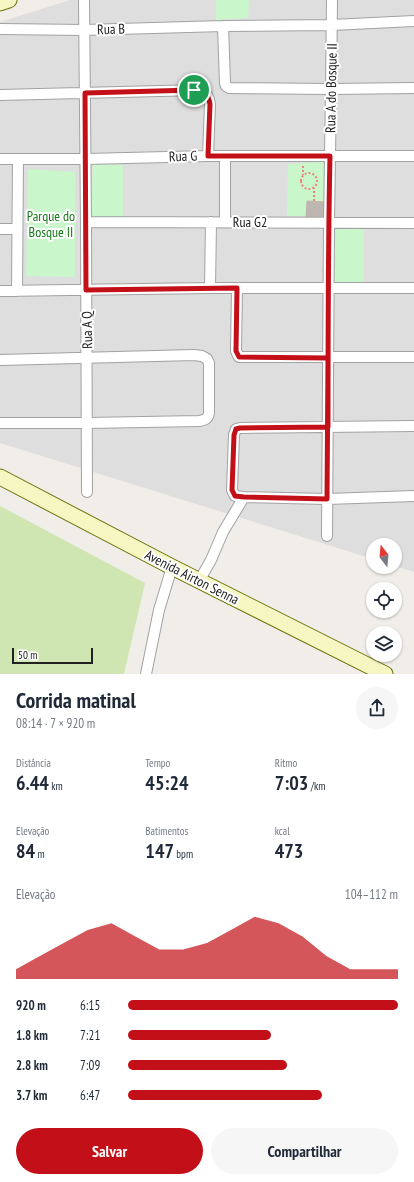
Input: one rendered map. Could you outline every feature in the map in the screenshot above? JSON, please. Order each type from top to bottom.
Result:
[{"type":"main road","points":[[0,3],[9,0]]},
{"type":"main road","name":"Avenida Airton Senna","points":[[0,477],[199,581],[385,674]]},
{"type":"street","name":"Rua A Q","points":[[84,0],[87,492]]},
{"type":"street","name":"Rua A do Bosque II","points":[[327,536],[328,288],[332,89],[332,0]]},
{"type":"street","name":"Rua B","points":[[0,30],[84,30],[332,25],[414,21]]},
{"type":"street","points":[[223,26],[226,86],[235,88],[414,88]]},
{"type":"street","points":[[0,95],[200,90],[208,96],[210,104],[208,156]]},
{"type":"street","name":"Rua G","points":[[0,159],[86,159],[208,156],[414,156]]},
{"type":"street","points":[[225,156],[225,222]]},
{"type":"street","points":[[16,291],[18,159]]},
{"type":"street","name":"Rua G2","points":[[86,222],[414,223]]},
{"type":"street","points":[[210,288],[211,222]]},
{"type":"street","points":[[0,229],[17,229]]},
{"type":"street","points":[[0,291],[210,288],[414,288]]},
{"type":"street","points":[[237,288],[236,351],[239,357],[414,358]]},
{"type":"street","points":[[0,360],[194,355],[207,358],[209,363],[209,413],[206,420],[87,423],[0,423]]},
{"type":"street","points":[[414,426],[236,429],[234,435],[232,490],[235,496],[244,497],[327,499],[414,496]]},
{"type":"street","points":[[199,581],[211,560],[223,532],[244,497]]},
{"type":"street","points":[[146,674],[159,610],[172,567]]},
{"type":"path","points":[[314,187],[308,189],[303,187],[300,182],[303,175],[311,173],[315,176],[317,181],[314,187],[314,201]]},
{"type":"shaded area","points":[[70,0],[414,0],[414,572],[402,568],[402,538],[366,538],[366,557],[0,443],[0,22]]},
{"type":"green space","points":[[216,0],[249,0],[248,18],[216,20]]},
{"type":"green space","points":[[324,162],[324,217],[287,216],[288,164]]},
{"type":"green space","points":[[93,164],[123,165],[123,219],[91,218]]},
{"type":"green space","name":"Parque do Bosque II","points":[[28,169],[75,172],[75,277],[26,276]]},
{"type":"green space","points":[[333,227],[364,229],[364,282],[331,284]]},
{"type":"green space","points":[[0,506],[145,583],[124,674],[0,674]]},
{"type":"building","points":[[307,201],[324,202],[324,217],[306,217]]},
{"type":"route","points":[[194,90],[85,93],[86,290],[237,288],[236,351],[239,357],[328,358],[327,499],[244,497],[235,496],[232,490],[234,435],[236,429],[240,428],[328,427],[330,156],[208,156],[210,104],[208,96],[204,92],[194,90]]}]
